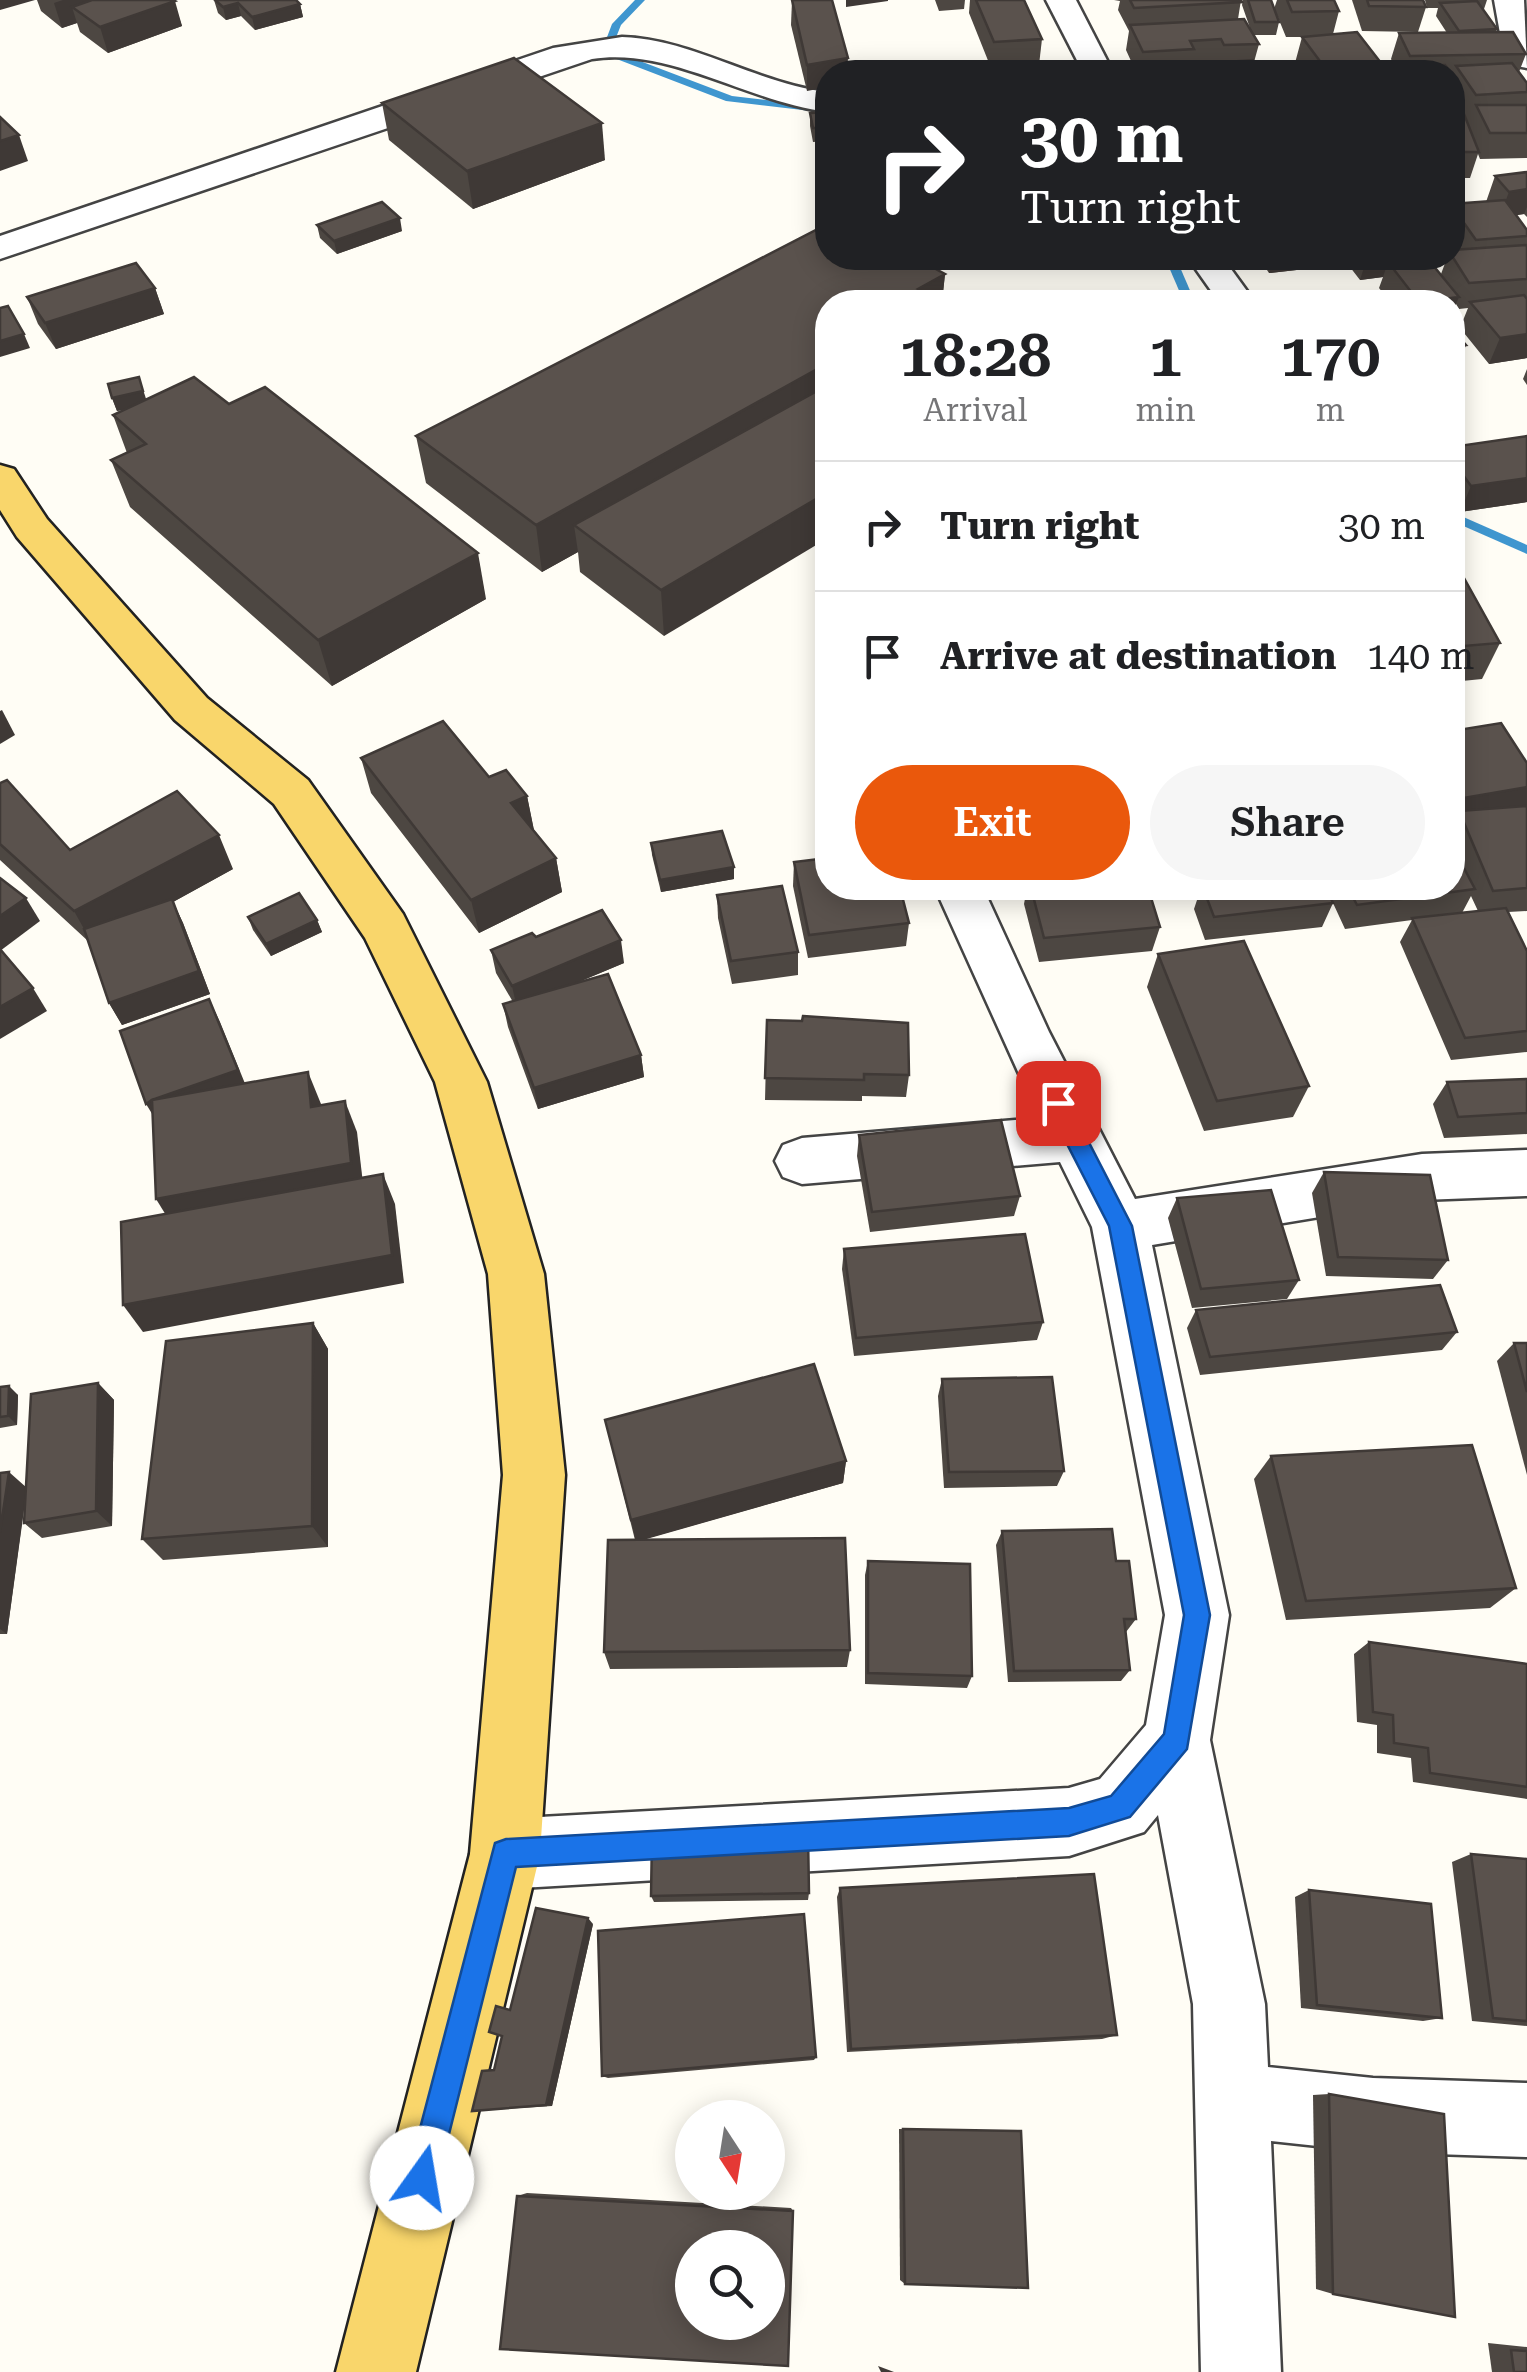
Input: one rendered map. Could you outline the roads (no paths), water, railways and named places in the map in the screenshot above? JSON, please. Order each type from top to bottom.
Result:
[{"type":"main road","points":[[0,478],[32,528],[191,709],[291,792],[385,928],[461,1082],[516,1274],[534,1474],[506,1854],[376,2372]]},
{"type":"street","points":[[1062,0],[1092,60]]},
{"type":"street","points":[[1509,0],[1516,39],[1527,58]]},
{"type":"street","points":[[0,248],[564,54],[614,46],[641,48],[748,86],[815,99]]},
{"type":"street","points":[[965,900],[1120,1226],[1197,1615],[1177,1740],[1229,2004],[1241,2372]]},
{"type":"street","points":[[802,1162],[1075,1138]]},
{"type":"street","points":[[1120,1226],[1422,1177],[1527,1173]]},
{"type":"street","points":[[506,1854],[1069,1822],[1120,1808],[1177,1740]]},
{"type":"street","points":[[1232,2100],[1373,2114],[1527,2120]]},
{"type":"waterway","points":[[640,0],[617,24],[605,51],[730,99],[815,109]]},
{"type":"waterway","points":[[1175,270],[1185,290]]},
{"type":"waterway","points":[[1465,522],[1527,550]]}]
